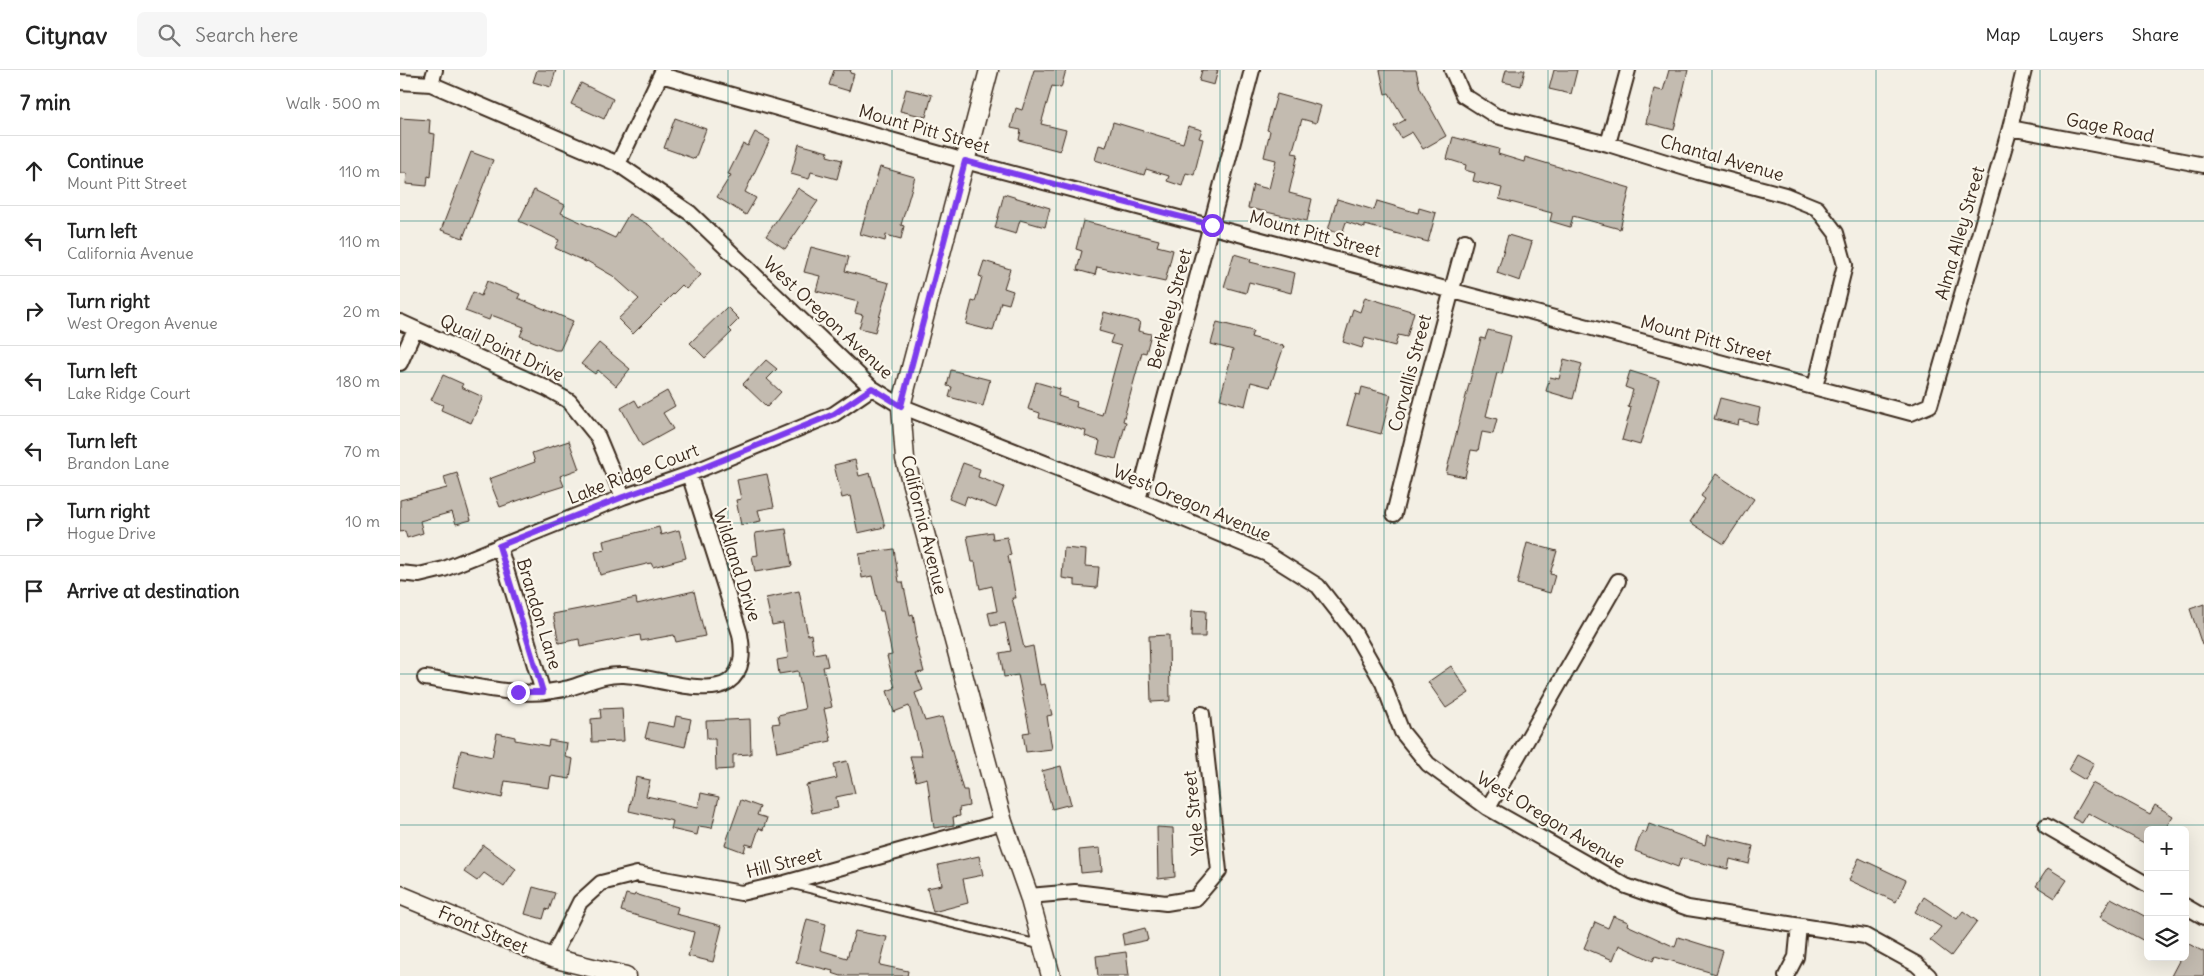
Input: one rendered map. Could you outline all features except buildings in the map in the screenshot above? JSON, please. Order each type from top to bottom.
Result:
[{"type":"street","name":"California Avenue","points":[[989,70],[901,406],[905,459],[1003,822],[1029,896],[1051,976]]},
{"type":"street","name":"Berkeley Street","points":[[1138,500],[1252,70]]},
{"type":"street","name":"Chantal Avenue","points":[[1452,70],[1463,95],[1496,116],[1608,144],[1698,172],[1785,195],[1817,208],[1836,233],[1845,265],[1814,387]]},
{"type":"street","points":[[1608,144],[1628,70]]},
{"type":"street","name":"Alma Alley Street","points":[[1930,405],[2010,128],[2024,70]]},
{"type":"street","name":"Mount Pitt Street","points":[[662,72],[965,161],[1212,225],[1451,291],[1911,413],[1930,405]]},
{"type":"street","points":[[618,164],[662,72]]},
{"type":"street","name":"West Oregon Avenue","points":[[400,82],[433,77],[618,164],[690,214],[872,388],[901,406],[1138,500],[1266,554],[1318,586],[1354,632],[1383,683],[1402,732],[1428,764],[1488,808],[1626,886],[1688,908],[1865,936],[1916,964],[1929,976]]},
{"type":"street","name":"Gage Road","points":[[2010,128],[2204,165]]},
{"type":"street","name":"Corvallis Street","points":[[1394,514],[1465,241]]},
{"type":"street","name":"Quail Point Drive","points":[[400,322],[546,388],[569,401],[598,437],[623,497]]},
{"type":"street","points":[[400,363],[416,329]]},
{"type":"street","name":"Lake Ridge Court","points":[[400,573],[419,575],[444,569],[623,497],[688,474],[834,414],[872,388]]},
{"type":"street","name":"Wildland Drive","points":[[543,692],[568,688],[596,678],[623,674],[710,689],[728,682],[740,668],[742,649],[740,634],[688,474]]},
{"type":"street","name":"Brandon Lane","points":[[499,546],[543,692]]},
{"type":"street","points":[[1488,808],[1618,581]]},
{"type":"street","points":[[425,678],[518,692],[543,692]]},
{"type":"street","name":"Yale Street","points":[[1029,896],[1075,892],[1166,903],[1196,898],[1219,871],[1202,714]]},
{"type":"street","name":"Hill Street","points":[[552,958],[580,902],[601,883],[637,874],[741,893],[785,883],[1003,822]]},
{"type":"street","points":[[2046,826],[2144,883]]},
{"type":"street","name":"Front Street","points":[[400,895],[552,958],[626,976]]},
{"type":"street","points":[[2189,908],[2204,917]]},
{"type":"street","points":[[1786,976],[1796,957],[1799,926]]},
{"type":"lane","points":[[785,883],[1041,945],[1029,896]]},
{"type":"route","points":[[518,692],[543,692],[499,546],[623,497],[688,474],[834,414],[872,388],[901,406],[965,161],[1212,225]]}]
